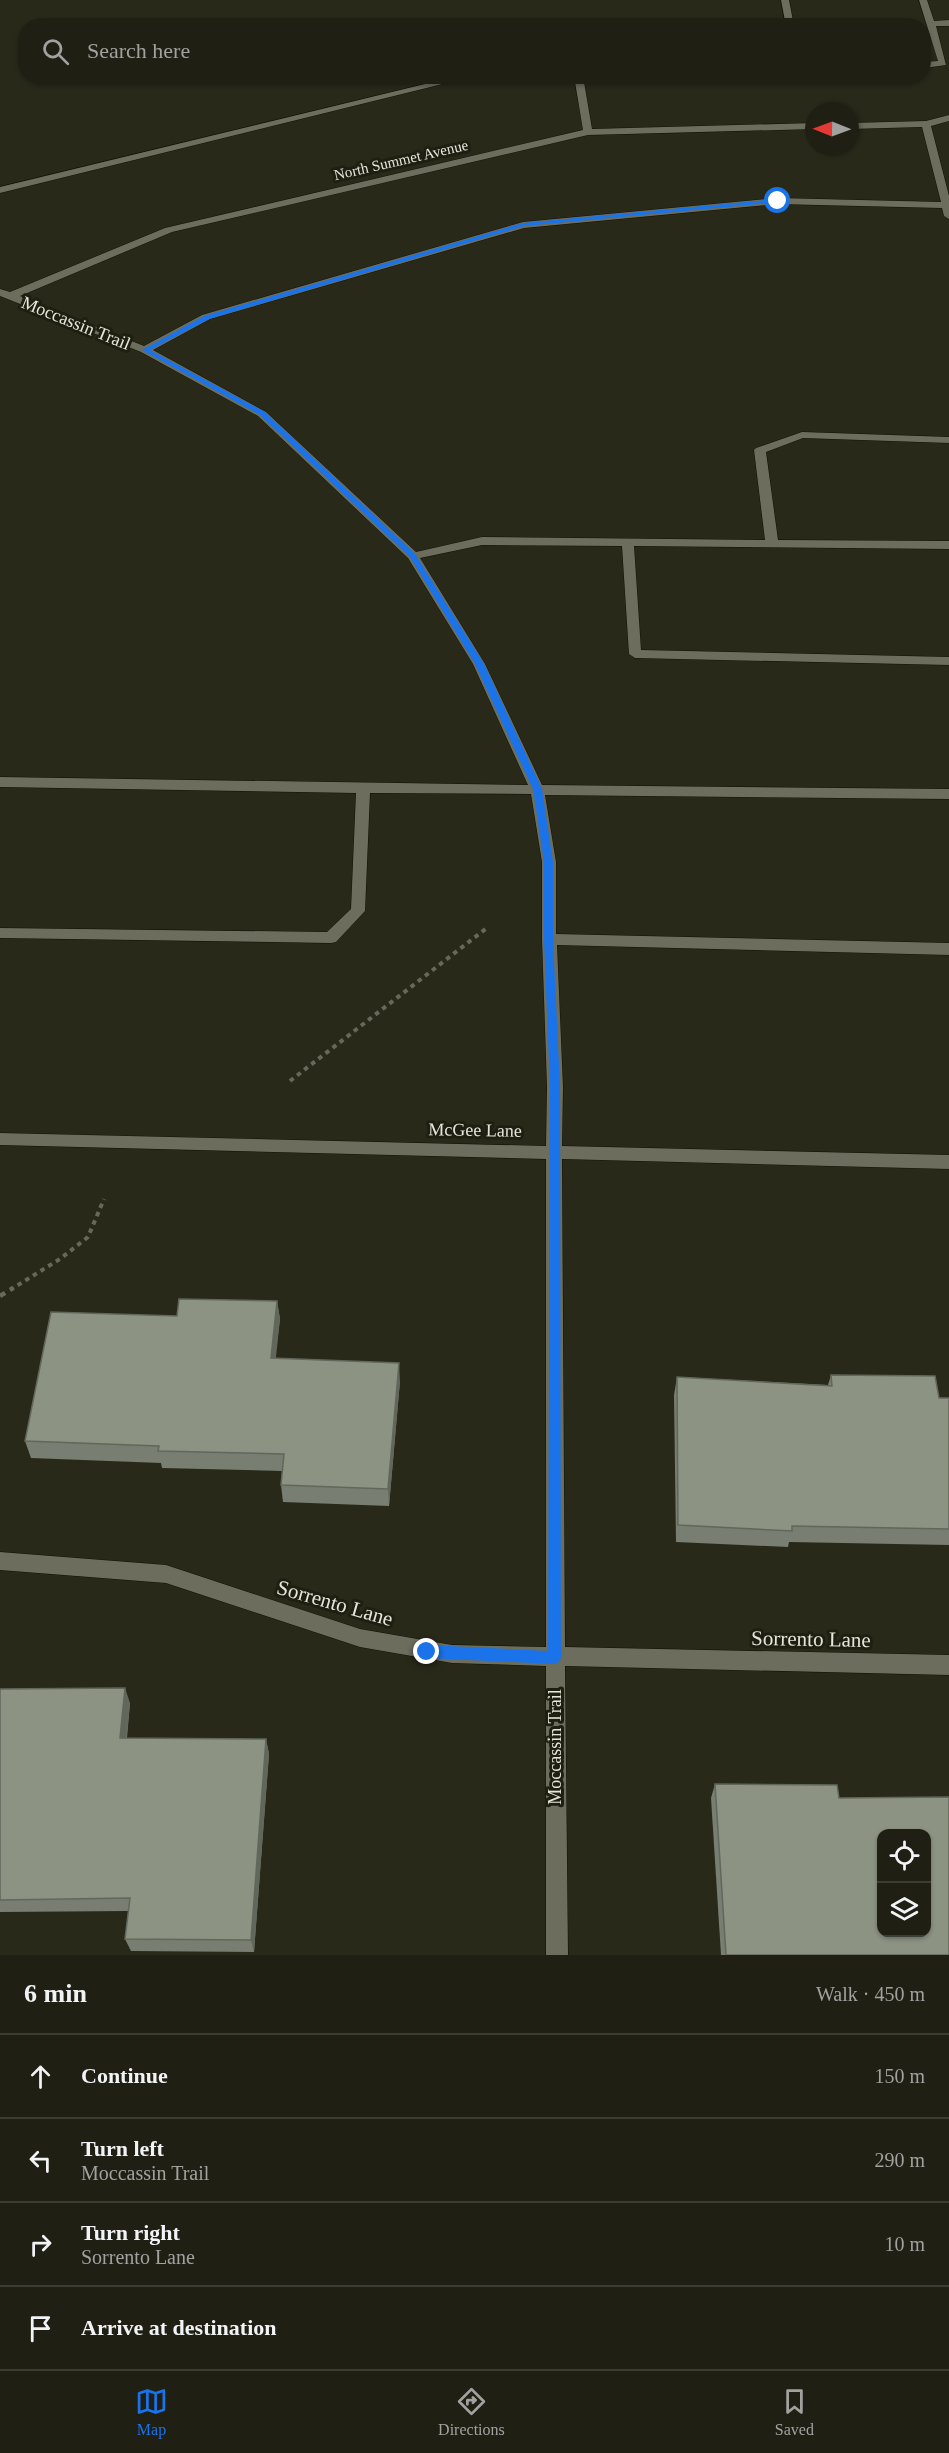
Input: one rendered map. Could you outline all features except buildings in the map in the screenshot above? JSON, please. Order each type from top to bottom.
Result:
[{"type":"street","points":[[785,0],[788,18]]},
{"type":"street","points":[[923,0],[929,18]]},
{"type":"street","points":[[931,64],[944,63],[931,24],[949,23]]},
{"type":"street","points":[[0,190],[438,84]]},
{"type":"street","points":[[579,84],[588,132]]},
{"type":"street","points":[[859,126],[926,124],[949,118]]},
{"type":"street","points":[[145,350],[206,317],[523,225],[778,201],[948,210],[926,124]]},
{"type":"street","name":"North Summet Avenue","points":[[5,294],[169,230],[588,132],[805,126]]},
{"type":"street","points":[[937,167],[949,167]]},
{"type":"street","name":"Moccassin Trail","points":[[5,294],[145,350],[262,414],[413,556],[479,664],[537,789],[549,862],[549,939],[555,1087],[553,1151],[554,1658],[557,1955]]},
{"type":"street","points":[[772,544],[760,450],[802,435],[949,440]]},
{"type":"street","points":[[413,556],[482,541],[949,545]]},
{"type":"street","points":[[628,544],[635,654],[949,661]]},
{"type":"street","points":[[0,782],[949,794]]},
{"type":"street","points":[[0,933],[331,938],[358,912],[363,788]]},
{"type":"street","points":[[549,939],[949,949]]},
{"type":"street","name":"McGee Lane","points":[[0,1139],[949,1161]]},
{"type":"street","name":"Sorrento Lane","points":[[0,1561],[166,1574],[360,1638],[427,1652],[554,1658],[949,1665]]},
{"type":"path","points":[[290,1081],[488,927]]},
{"type":"path","points":[[0,1296],[60,1259],[88,1237],[104,1199]]},
{"type":"route","points":[[427,1652],[554,1658],[553,1151],[555,1087],[549,939],[549,862],[537,789],[479,664],[413,556],[262,414],[145,350],[206,317],[523,225],[778,201]]}]
